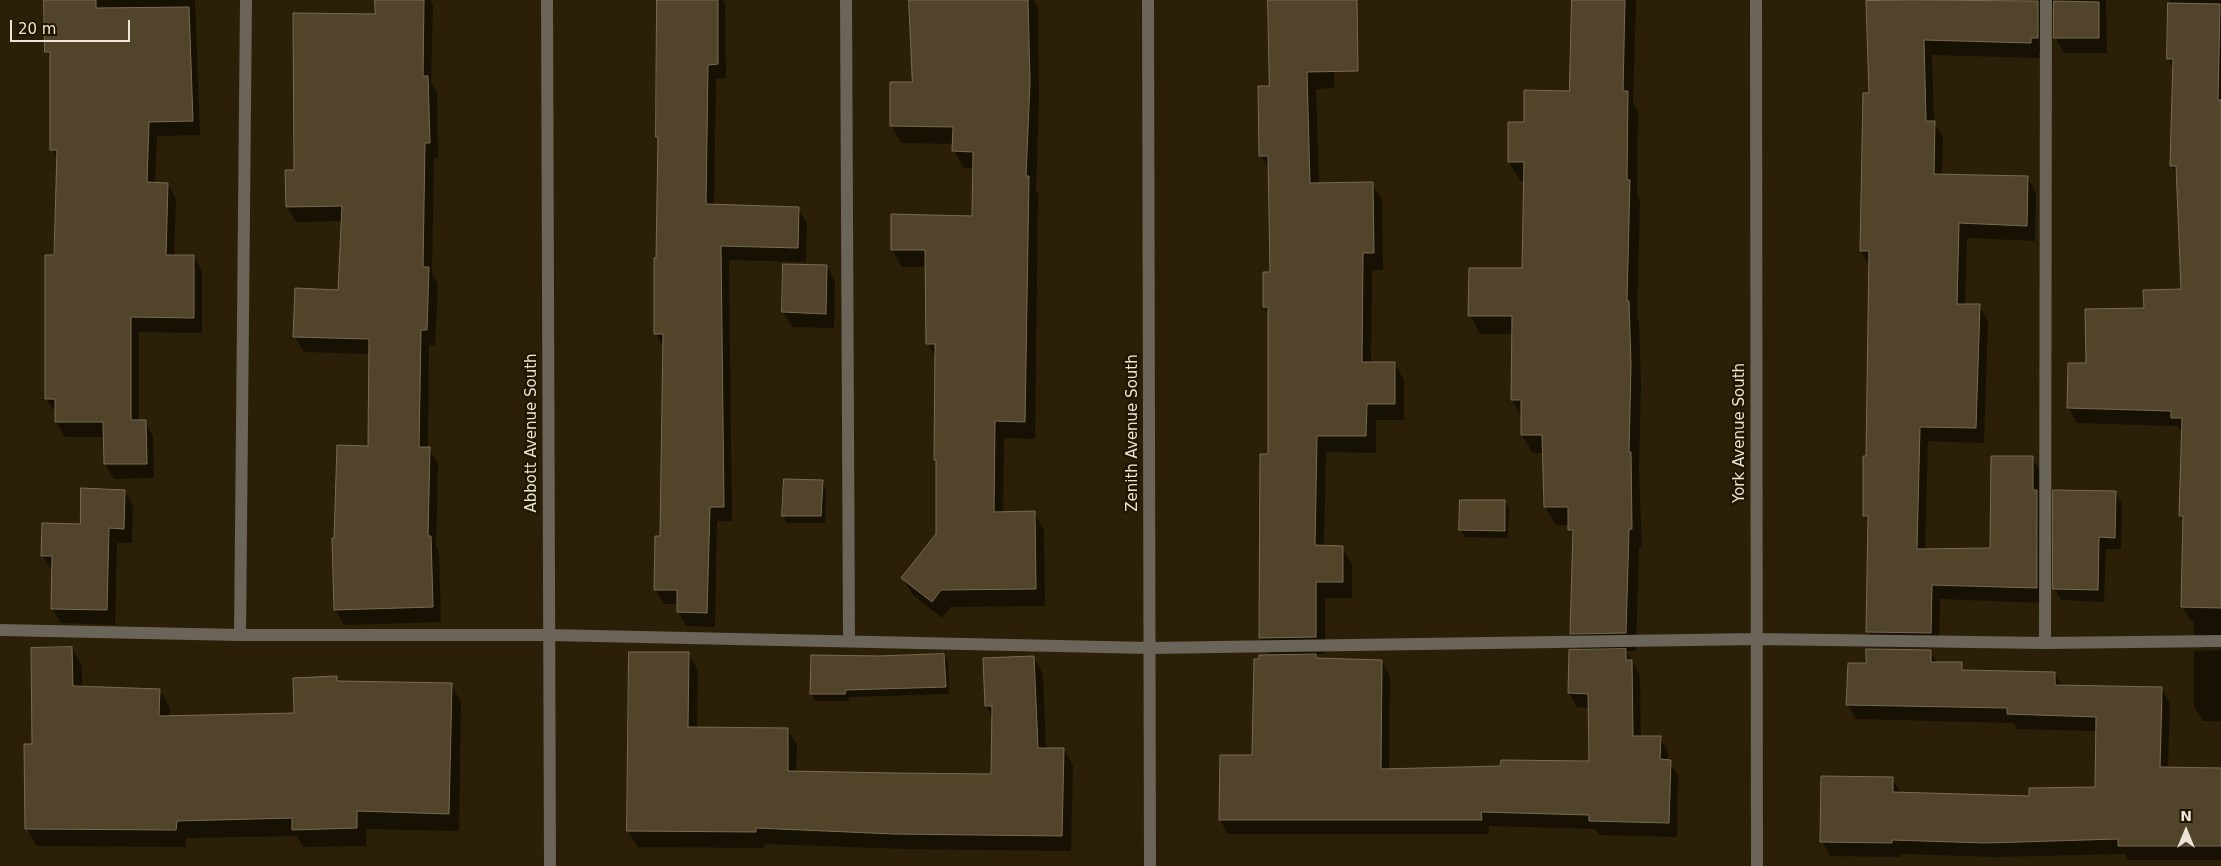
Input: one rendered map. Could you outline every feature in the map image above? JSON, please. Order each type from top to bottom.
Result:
[{"type":"street","points":[[240,635],[246,0]]},
{"type":"street","name":"Abbott Avenue South","points":[[547,0],[550,866]]},
{"type":"street","points":[[846,0],[849,641]]},
{"type":"street","name":"Zenith Avenue South","points":[[1148,0],[1150,866]]},
{"type":"street","name":"York Avenue South","points":[[1756,0],[1757,866]]},
{"type":"street","points":[[2045,643],[2046,0]]},
{"type":"street","points":[[0,630],[240,635],[549,635],[1150,648],[1757,639],[2045,643],[2221,641]]},
{"type":"building","points":[[44,0],[96,0],[96,8],[189,7],[193,121],[149,122],[147,182],[168,183],[166,255],[194,255],[194,318],[131,317],[131,420],[146,420],[147,464],[104,464],[103,422],[55,422],[55,399],[45,399],[45,255],[54,255],[57,150],[50,150],[50,52],[45,52]]},
{"type":"building","points":[[375,0],[424,0],[423,76],[428,76],[430,143],[425,143],[423,267],[429,267],[427,330],[421,330],[419,447],[430,447],[428,536],[431,536],[433,607],[334,610],[332,538],[334,538],[337,445],[368,446],[369,339],[293,337],[295,288],[338,290],[342,206],[286,207],[285,170],[294,170],[293,13],[375,14]]},
{"type":"building","points":[[657,0],[718,0],[718,64],[708,65],[706,204],[799,207],[798,248],[721,246],[724,507],[710,507],[707,613],[677,612],[677,590],[654,590],[655,536],[660,536],[663,334],[654,334],[654,258],[656,258],[658,137],[656,137]]},
{"type":"building","points":[[909,0],[1028,0],[1030,82],[1026,176],[1029,176],[1025,422],[995,421],[994,512],[1035,511],[1036,589],[941,590],[932,602],[901,578],[936,534],[936,460],[934,460],[935,344],[926,344],[925,250],[891,250],[891,214],[972,216],[973,152],[952,151],[953,127],[890,126],[890,82],[912,82]]},
{"type":"building","points":[[1268,0],[1357,0],[1358,71],[1307,72],[1310,183],[1373,182],[1374,253],[1363,253],[1362,362],[1395,362],[1395,404],[1367,404],[1366,436],[1317,436],[1315,545],[1343,546],[1343,582],[1316,582],[1316,637],[1259,638],[1260,454],[1268,454],[1268,307],[1263,307],[1263,272],[1270,272],[1268,156],[1259,156],[1258,86],[1269,86]]},
{"type":"building","points":[[1572,0],[1625,0],[1623,91],[1628,91],[1627,180],[1630,180],[1627,301],[1629,301],[1631,365],[1629,452],[1631,452],[1632,529],[1629,529],[1626,633],[1570,634],[1573,530],[1568,530],[1568,507],[1544,507],[1542,435],[1521,435],[1521,400],[1511,400],[1512,316],[1468,316],[1469,268],[1522,268],[1524,162],[1508,162],[1508,122],[1524,122],[1524,90],[1569,91]]},
{"type":"building","points":[[1866,1],[2038,1],[2038,38],[2031,38],[2031,43],[1924,40],[1926,121],[1935,121],[1934,174],[2028,176],[2027,226],[1959,223],[1957,304],[1980,304],[1976,428],[1920,427],[1917,549],[1990,548],[1991,456],[2033,456],[2033,490],[2037,490],[2037,588],[1932,585],[1931,633],[1866,632],[1868,516],[1863,516],[1863,456],[1866,456],[1869,251],[1860,251],[1863,93],[1869,93]]},
{"type":"building","points":[[2054,1],[2099,2],[2099,38],[2054,38]]},
{"type":"building","points":[[2168,3],[2220,4],[2218,100],[2221,100],[2221,608],[2181,607],[2183,516],[2179,516],[2182,418],[2171,418],[2171,411],[2067,408],[2068,363],[2086,363],[2085,309],[2144,308],[2143,290],[2181,289],[2176,166],[2170,166],[2173,59],[2167,59]]},
{"type":"building","points":[[783,264],[827,265],[826,314],[782,312]]},
{"type":"building","points":[[784,479],[823,480],[821,516],[782,516]]},
{"type":"building","points":[[81,488],[125,490],[124,529],[109,528],[107,610],[51,609],[52,556],[41,556],[42,523],[80,524]]},
{"type":"building","points":[[2053,490],[2116,491],[2115,538],[2099,537],[2098,590],[2053,589]]},
{"type":"building","points":[[1460,500],[1505,500],[1505,531],[1459,530]]},
{"type":"building","points":[[72,647],[73,686],[160,689],[159,716],[294,713],[293,678],[337,676],[337,681],[452,683],[449,814],[357,811],[357,828],[292,830],[292,818],[177,821],[176,830],[25,829],[24,744],[32,744],[31,648]]},
{"type":"building","points":[[1626,649],[1626,660],[1632,660],[1633,736],[1661,736],[1660,759],[1671,760],[1669,823],[1589,821],[1589,815],[1481,812],[1482,820],[1219,820],[1220,755],[1252,755],[1254,659],[1259,659],[1259,655],[1316,654],[1316,658],[1382,660],[1381,769],[1500,766],[1501,760],[1589,761],[1588,694],[1568,693],[1569,650]]},
{"type":"building","points":[[1866,649],[1931,650],[1931,662],[1962,662],[1962,670],[2055,672],[2055,685],[2162,687],[2160,767],[2221,768],[2221,846],[2118,846],[2118,839],[1985,843],[1892,840],[1892,843],[1820,842],[1821,776],[1893,777],[1893,792],[2029,796],[2029,788],[2095,787],[2096,717],[2007,714],[2007,708],[1846,705],[1848,663],[1866,663]]},
{"type":"building","points":[[629,652],[689,652],[688,727],[788,728],[788,771],[991,774],[992,706],[985,706],[983,658],[1034,656],[1038,748],[1064,748],[1062,836],[894,834],[756,828],[756,832],[627,831]]},
{"type":"building","points":[[944,654],[946,687],[846,690],[845,694],[810,694],[811,655],[878,656]]}]
